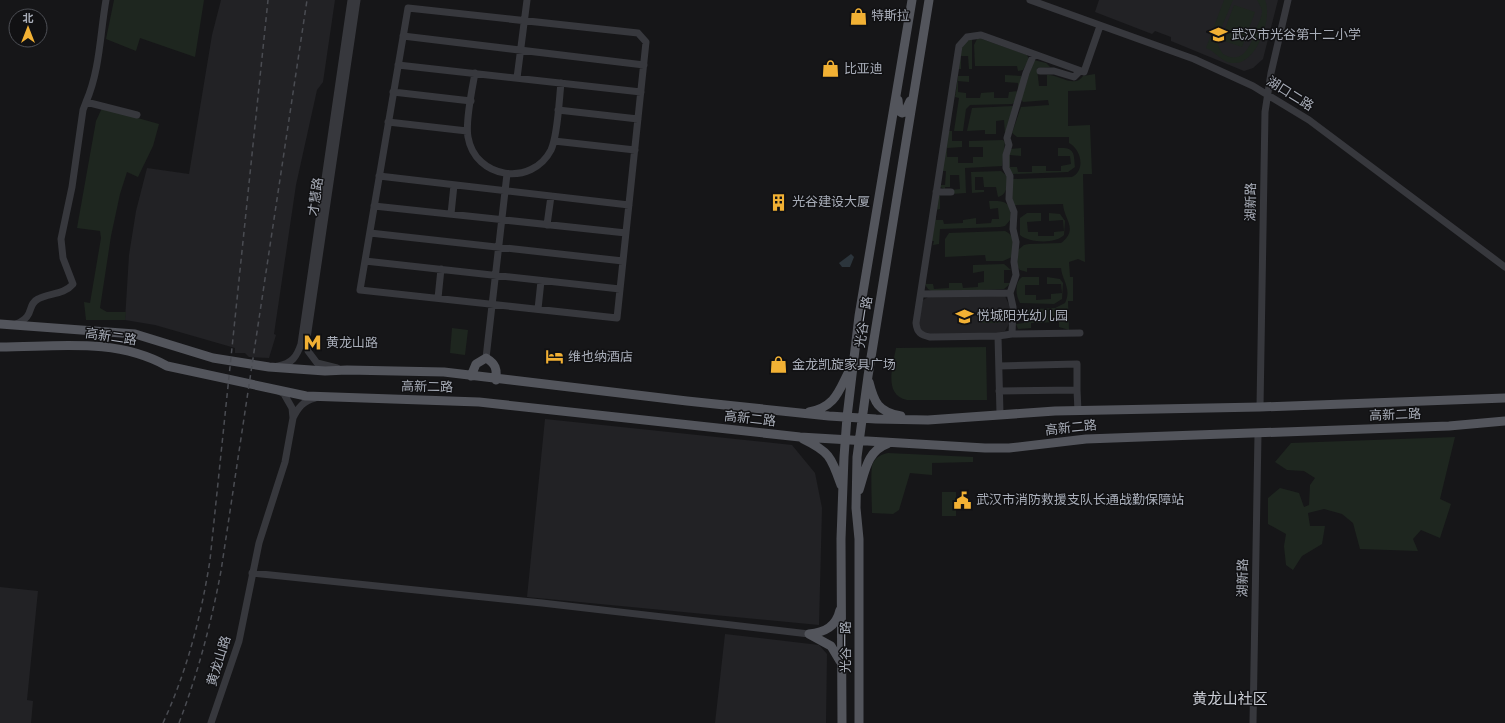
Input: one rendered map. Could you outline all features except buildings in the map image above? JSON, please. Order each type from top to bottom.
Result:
[{"type":"main road","name":"光谷一路","points":[[842,723],[842,490],[845,440],[856,360],[859,316],[912,0]]},
{"type":"main road","name":"光谷一路","points":[[859,723],[859,539],[856,499],[856,457],[927,13],[931,0]]},
{"type":"main road","points":[[898,87],[899,111],[902,113],[905,112],[909,105],[915,89]]},
{"type":"main road","name":"高新二路","points":[[0,324],[135,334],[213,358],[269,367],[325,371],[417,371],[803,413],[862,418],[928,420],[1000,414],[1078,411],[1260,407],[1505,398]]},
{"type":"main road","name":"高新二路","points":[[0,346],[68,345],[114,347],[152,357],[167,366],[211,377],[273,388],[306,396],[502,404],[800,437],[891,443],[1009,448],[1086,439],[1449,426],[1505,421]]},
{"type":"main road","points":[[470,376],[476,364],[486,358],[493,362],[496,367],[496,380]]},
{"type":"main road","points":[[803,413],[818,410],[835,398],[856,360]]},
{"type":"main road","points":[[868,376],[874,399],[881,408],[892,414],[928,420]]},
{"type":"main road","points":[[800,437],[826,452],[831,459],[842,490]]},
{"type":"main road","points":[[856,499],[871,456],[879,447],[891,443]]},
{"type":"main road","points":[[809,634],[824,632],[832,626],[838,618],[842,603]]},
{"type":"main road","points":[[809,634],[831,646],[836,652],[841,666]]},
{"type":"street","points":[[14,325],[24,321],[30,315],[33,303],[38,299],[66,290],[73,284],[61,251],[61,239],[71,191],[83,110],[97,71],[100,37],[106,0]]},
{"type":"street","name":"才慧路","points":[[269,367],[291,362],[295,358],[301,344],[352,0]]},
{"type":"street","name":"才慧路","points":[[347,370],[317,363],[308,351],[306,345],[357,0]]},
{"type":"street","points":[[517,78],[527,0]]},
{"type":"street","name":"湖口二路","points":[[1030,0],[1201,62],[1268,94],[1331,136],[1505,267]]},
{"type":"street","name":"湖新路","points":[[1260,407],[1264,112],[1288,0]]},
{"type":"street","points":[[408,8],[524,21],[638,33],[646,42],[617,318],[360,290],[408,8]]},
{"type":"street","points":[[1080,333],[930,337],[922,335],[917,330],[916,323],[959,46],[962,40],[973,35],[981,35],[1084,72],[1100,26]]},
{"type":"street","points":[[403,36],[644,65]]},
{"type":"street","points":[[1012,334],[1013,307],[1010,293],[1016,275],[1014,262],[1016,242],[1013,229],[1014,212],[1009,199],[1010,176],[1006,168],[1006,155],[1009,145],[1007,138],[1026,73],[1034,54]]},
{"type":"street","points":[[398,65],[641,92]]},
{"type":"street","points":[[1040,71],[1054,71],[1074,77],[1080,71]]},
{"type":"street","points":[[475,73],[467,131],[470,144],[478,159],[494,171],[507,174],[520,174],[535,167],[548,154],[554,141],[561,83]]},
{"type":"street","points":[[393,92],[471,101]]},
{"type":"street","points":[[86,102],[137,114]]},
{"type":"street","points":[[558,110],[638,119]]},
{"type":"street","points":[[388,122],[467,131]]},
{"type":"street","points":[[554,141],[635,150]]},
{"type":"street","points":[[486,358],[507,174]]},
{"type":"street","points":[[379,176],[629,205]]},
{"type":"street","points":[[451,214],[454,185]]},
{"type":"street","points":[[936,192],[951,192]]},
{"type":"street","points":[[547,224],[551,196]]},
{"type":"street","points":[[374,206],[626,233]]},
{"type":"street","points":[[370,233],[623,261]]},
{"type":"street","points":[[365,261],[620,289]]},
{"type":"street","points":[[438,298],[441,269]]},
{"type":"street","points":[[538,309],[541,281]]},
{"type":"street","points":[[921,294],[1010,293]]},
{"type":"street","points":[[998,336],[1000,414]]},
{"type":"street","points":[[999,366],[1077,364],[1078,411]]},
{"type":"street","name":"黄龙山路","points":[[273,388],[284,394],[290,404],[293,418]]},
{"type":"street","points":[[1000,392],[1077,390]]},
{"type":"street","name":"黄龙山路","points":[[211,723],[239,641],[252,573],[264,525],[285,462],[293,418],[299,406],[307,400],[323,396]]},
{"type":"street","name":"湖新路","points":[[1253,723],[1258,434]]},
{"type":"street","points":[[252,573],[809,634]]},
{"type":"shaded area","points":[[114,0],[204,0],[195,57],[140,38],[136,51],[106,39]]},
{"type":"shaded area","points":[[221,0],[335,0],[323,82],[317,90],[296,185],[274,334],[276,335],[269,358],[249,357],[245,353],[235,353],[235,348],[155,325],[125,320],[129,255],[136,211],[147,168],[189,174],[212,35]]},
{"type":"shaded area","name":"武汉市光谷第十二小学","points":[[1099,0],[1278,0],[1263,59],[1253,68],[1244,71],[1171,41],[1171,37],[1155,31],[1152,34],[1095,12]]},
{"type":"shaded area","points":[[1224,0],[1233,0],[1217,38],[1219,48],[1223,54],[1230,57],[1236,57],[1246,52],[1252,41],[1262,13],[1257,0],[1265,0],[1267,8],[1265,27],[1256,48],[1250,56],[1243,61],[1235,63],[1230,63],[1223,60],[1206,48]]},
{"type":"shaded area","points":[[1234,5],[1255,12],[1242,47],[1221,40]]},
{"type":"shaded area","points":[[972,39],[972,69],[969,69],[968,56],[961,56],[961,69],[958,69],[963,42]]},
{"type":"shaded area","points":[[977,39],[982,39],[1027,55],[1029,59],[1023,70],[1018,71],[1017,66],[975,66],[974,45]]},
{"type":"shaded area","points":[[1034,60],[1046,63],[1050,67],[1037,68],[1039,86],[1047,86],[1047,75],[1075,81],[1079,80],[1083,76],[1095,74],[1096,90],[1068,91],[1068,126],[1090,125],[1092,174],[1083,174],[1085,262],[1078,259],[1069,262],[1070,277],[1073,277],[1073,301],[1068,301],[1069,330],[1059,327],[1059,322],[1031,323],[1031,328],[1018,329],[1016,324],[1024,323],[1024,312],[1015,312],[1018,310],[1055,308],[1065,303],[1067,298],[1067,289],[1061,268],[1027,268],[1027,272],[1020,270],[1017,266],[1018,250],[1024,245],[1029,244],[1061,243],[1066,238],[1070,229],[1063,204],[1013,205],[1011,199],[1013,179],[1072,177],[1079,170],[1080,165],[1079,155],[1069,143],[1069,137],[1017,137],[1012,133],[1021,107],[1049,105],[1048,100],[1023,102],[1021,99]]},
{"type":"shaded area","points":[[1005,75],[1021,76],[1022,82],[1016,102],[1012,104],[970,105],[966,109],[963,131],[954,131],[959,98],[955,97],[958,76],[969,76],[969,82],[958,81],[958,92],[966,93],[966,98],[980,98],[981,93],[994,92],[994,98],[1008,98],[1009,92],[1018,91],[1018,83],[1005,82]]},
{"type":"shaded area","points":[[1013,106],[1005,134],[1004,120],[996,121],[996,134],[985,134],[985,130],[967,131],[972,108]]},
{"type":"shaded area","points":[[102,108],[159,124],[153,146],[138,177],[127,172],[120,194],[111,236],[100,308],[107,312],[126,312],[125,320],[86,320],[84,302],[90,303],[101,238],[100,231],[77,228],[96,121]]},
{"type":"shaded area","points":[[947,131],[952,131],[952,141],[962,141],[962,147],[947,148],[947,157],[958,157],[958,163],[973,163],[973,157],[983,157],[983,147],[969,147],[969,141],[1003,140],[1005,142],[1002,166],[965,168],[966,193],[951,194],[951,190],[960,189],[959,175],[950,175],[950,187],[945,187],[945,189],[940,187],[940,185],[945,185],[946,171],[941,171]]},
{"type":"shaded area","points":[[1021,148],[1021,156],[1010,155],[1010,167],[1017,167],[1018,172],[1032,172],[1032,166],[1046,166],[1046,171],[1061,171],[1061,166],[1071,164],[1070,156],[1058,156],[1058,148],[1067,148],[1072,152],[1075,167],[1068,172],[1013,174],[1009,170],[1008,156],[1011,149]]},
{"type":"shaded area","points":[[1001,171],[1007,176],[1004,194],[998,197],[996,187],[984,187],[983,177],[975,177],[975,190],[984,190],[984,192],[972,193],[971,172]]},
{"type":"shaded area","points":[[937,196],[940,196],[940,209],[936,210],[936,220],[943,220],[944,224],[963,223],[963,220],[976,218],[976,224],[991,223],[992,219],[999,219],[998,208],[990,209],[989,201],[1006,203],[1010,209],[1011,219],[1005,226],[1000,227],[940,229],[939,244],[933,245],[934,241],[931,241]]},
{"type":"shaded area","points":[[1027,213],[1041,213],[1041,221],[1027,222],[1028,232],[1038,232],[1038,236],[1054,236],[1054,232],[1064,231],[1063,220],[1049,221],[1049,213],[1060,214],[1065,221],[1064,235],[1055,240],[1049,241],[1036,241],[1024,238],[1020,235],[1020,218]]},
{"type":"shaded area","points":[[1005,231],[1011,236],[1013,245],[1012,257],[1003,261],[986,261],[985,255],[945,257],[945,239],[949,233]]},
{"type":"shaded area","points":[[851,254],[854,257],[850,267],[842,267],[839,263]]},
{"type":"shaded area","points":[[1004,264],[1011,270],[1004,270],[1004,283],[1011,283],[1004,289],[933,292],[928,289],[924,283],[926,272],[926,284],[933,284],[934,289],[949,288],[949,283],[962,283],[963,288],[978,287],[978,283],[984,282],[984,271],[973,273],[973,265]]},
{"type":"shaded area","points":[[1022,277],[1039,277],[1039,285],[1025,285],[1025,295],[1036,295],[1036,300],[1051,299],[1051,294],[1062,293],[1061,284],[1047,284],[1047,277],[1060,279],[1063,283],[1062,299],[1054,304],[1020,303],[1016,290],[1019,280]]},
{"type":"shaded area","name":"悦城阳光幼儿园","points":[[1005,296],[1009,305],[1010,322],[1005,331],[998,333],[931,334],[922,331],[918,323],[923,300],[928,297]]},
{"type":"shaded area","points":[[982,314],[999,314],[1000,323],[982,323]]},
{"type":"shaded area","points":[[452,328],[468,330],[465,355],[450,353]]},
{"type":"shaded area","points":[[986,347],[987,400],[907,400],[900,397],[892,386],[891,378],[896,348]]},
{"type":"shaded area","points":[[545,419],[792,445],[815,473],[822,508],[819,625],[527,597]]},
{"type":"shaded area","points":[[1455,437],[1440,499],[1451,504],[1440,538],[1421,530],[1413,539],[1418,551],[1360,549],[1353,523],[1342,514],[1324,509],[1308,513],[1310,526],[1325,526],[1322,544],[1302,556],[1293,570],[1286,565],[1284,546],[1286,534],[1268,524],[1268,498],[1280,488],[1299,493],[1304,507],[1309,505],[1310,485],[1315,478],[1304,471],[1287,470],[1275,462],[1291,443]]},
{"type":"shaded area","points":[[888,453],[973,457],[973,462],[932,463],[932,475],[910,473],[899,510],[893,514],[872,513],[872,466],[877,457]]},
{"type":"shaded area","points":[[942,492],[956,492],[956,516],[942,516]]},
{"type":"shaded area","points":[[0,587],[38,591],[27,700],[33,701],[31,723],[0,723]]},
{"type":"shaded area","points":[[725,634],[819,645],[827,654],[826,723],[715,723]]},
{"type":"railway","points":[[163,723],[179,684],[198,623],[210,560],[268,0]]},
{"type":"railway","points":[[179,723],[203,648],[221,571],[307,0]]},
{"type":"place","name":"特斯拉","points":[[858,16]]},
{"type":"place","name":"武汉市光谷第十二小学","points":[[1218,35]]},
{"type":"place","name":"比亚迪","points":[[831,69]]},
{"type":"place","name":"光谷建设大厦","points":[[779,202]]},
{"type":"place","name":"悦城阳光幼儿园","points":[[964,316]]},
{"type":"place","name":"黄龙山路","points":[[313,343]]},
{"type":"place","name":"维也纳酒店","points":[[555,357]]},
{"type":"place","name":"金龙凯旋家具广场","points":[[779,365]]},
{"type":"place","name":"武汉市消防救援支队长通战勤保障站","points":[[963,500]]},
{"type":"district","name":"黄龙山社区","points":[[1230,699]]}]
